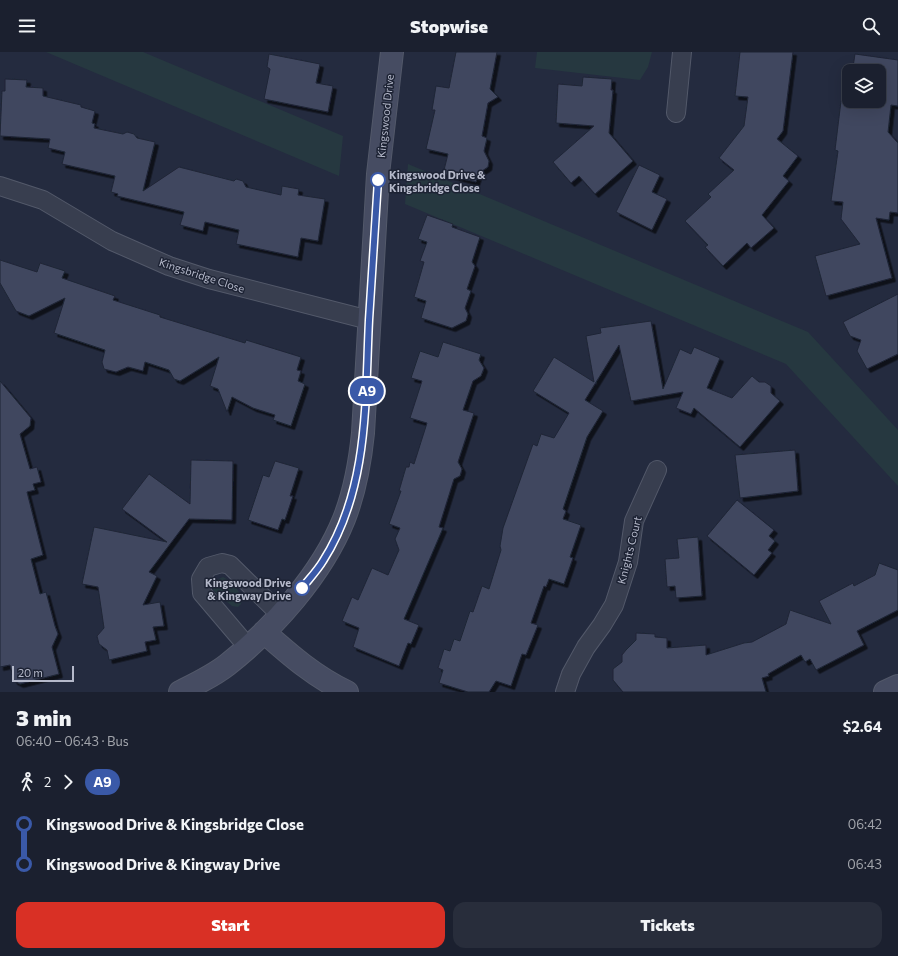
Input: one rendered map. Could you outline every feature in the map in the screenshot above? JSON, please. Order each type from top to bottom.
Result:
[{"type":"street","name":"Kingswood Drive","points":[[180,692],[199,683],[227,666],[282,615],[322,562],[344,519],[353,492],[360,463],[363,433],[368,376],[369,320],[378,174],[392,52]]},
{"type":"street","points":[[676,113],[682,52]]},
{"type":"street","name":"Kingsbridge Close","points":[[0,186],[43,200],[112,241],[169,266],[209,279],[369,320]]},
{"type":"street","name":"Knights Court","points":[[565,692],[571,674],[586,647],[614,605],[628,562],[634,521],[657,470]]},
{"type":"street","points":[[247,646],[202,593],[201,579],[208,567],[215,564],[230,565],[282,615]]},
{"type":"street","points":[[264,632],[303,666],[328,683],[347,692]]},
{"type":"street","points":[[886,692],[898,686]]},
{"type":"shaded area","points":[[46,52],[143,52],[343,136],[339,176]]},
{"type":"shaded area","points":[[537,52],[652,52],[648,67],[640,80],[535,68]]},
{"type":"shaded area","points":[[408,164],[808,332],[898,430],[898,486],[786,364],[405,204]]},
{"type":"shaded area","points":[[223,577],[236,588],[241,596],[241,604],[238,607],[232,606],[213,590],[215,582]]},
{"type":"building","points":[[456,52],[497,52],[490,89],[498,97],[488,103],[482,136],[487,138],[484,151],[489,161],[488,167],[479,173],[476,182],[443,174],[448,154],[426,149],[435,110],[432,110],[436,86],[449,88]]},
{"type":"building","points":[[740,52],[793,52],[783,131],[777,139],[798,156],[783,176],[789,181],[762,215],[774,228],[751,248],[747,243],[723,266],[705,247],[708,245],[685,221],[711,197],[708,194],[734,170],[719,158],[744,126],[748,97],[735,96]]},
{"type":"building","points":[[269,54],[320,64],[316,83],[333,86],[328,112],[264,99],[270,69],[267,67]]},
{"type":"building","points":[[855,54],[898,60],[898,106],[891,105],[888,132],[898,143],[898,213],[890,212],[889,220],[876,218],[892,278],[826,296],[815,256],[860,244],[841,219],[843,202],[831,201],[838,151],[835,150],[841,101],[842,108],[886,108],[886,64],[853,64]]},
{"type":"building","points":[[583,77],[612,79],[611,90],[613,90],[609,133],[633,161],[595,194],[579,176],[571,183],[553,162],[594,126],[556,123],[558,84],[582,86]]},
{"type":"building","points":[[5,79],[27,80],[26,87],[43,88],[43,96],[81,105],[81,107],[95,111],[92,123],[95,124],[94,128],[123,134],[127,132],[134,134],[137,138],[155,142],[143,191],[179,167],[234,181],[236,179],[243,181],[246,187],[281,195],[282,186],[299,189],[298,195],[325,199],[318,241],[301,238],[298,257],[236,244],[239,230],[205,222],[203,231],[180,225],[184,212],[117,196],[118,194],[111,192],[115,176],[62,164],[65,152],[48,148],[50,139],[0,136],[2,91],[5,91]]},
{"type":"building","points":[[639,165],[660,175],[652,192],[667,199],[652,230],[616,212]]},
{"type":"building","points":[[427,215],[453,224],[452,227],[480,237],[472,262],[475,266],[467,289],[471,291],[465,308],[468,314],[466,321],[452,328],[421,318],[426,301],[414,297],[424,262],[420,261],[427,242],[418,239]]},
{"type":"building","points":[[0,260],[37,272],[40,263],[65,271],[62,278],[115,296],[113,300],[160,315],[160,317],[245,343],[246,340],[301,357],[297,370],[301,371],[298,381],[305,384],[291,426],[273,420],[275,415],[253,408],[232,397],[227,412],[218,389],[210,386],[219,357],[180,381],[174,379],[169,370],[145,362],[143,371],[128,367],[116,372],[104,369],[102,362],[105,350],[54,333],[65,298],[29,316],[16,311],[0,283]]},
{"type":"building","points":[[898,294],[898,354],[867,369],[857,351],[861,340],[850,336],[843,322]]},
{"type":"building","points":[[651,321],[663,389],[680,349],[691,354],[694,347],[720,358],[707,388],[732,398],[752,376],[759,382],[765,382],[771,386],[771,393],[780,401],[740,447],[694,408],[691,414],[676,408],[683,392],[631,401],[619,345],[585,400],[603,411],[587,437],[563,509],[566,511],[563,519],[581,525],[570,557],[573,558],[564,584],[549,579],[546,587],[544,586],[531,623],[538,625],[526,655],[522,654],[511,686],[496,681],[489,692],[468,692],[439,683],[443,670],[438,668],[444,649],[450,651],[454,639],[460,641],[470,611],[473,612],[482,586],[489,589],[501,550],[500,546],[503,528],[533,444],[537,446],[541,434],[554,438],[569,413],[533,391],[554,357],[594,382],[586,336],[601,333],[600,328]]},
{"type":"building","points":[[443,342],[481,354],[479,360],[484,368],[481,376],[473,381],[463,410],[474,413],[458,462],[462,469],[460,476],[454,479],[439,527],[443,528],[404,619],[419,625],[411,644],[408,643],[399,666],[353,647],[359,628],[342,621],[352,597],[358,600],[372,568],[388,575],[399,550],[395,539],[400,528],[389,524],[401,491],[399,491],[406,467],[409,467],[410,462],[414,464],[427,423],[410,418],[422,381],[411,378],[420,351],[438,357]]},
{"type":"building","points":[[0,381],[31,418],[30,426],[20,434],[30,469],[37,467],[41,482],[33,484],[35,490],[27,492],[43,555],[31,559],[40,594],[46,592],[58,634],[52,647],[59,674],[20,684],[14,681],[10,665],[0,667]]},
{"type":"building","points":[[795,450],[798,491],[740,498],[735,455]]},
{"type":"building","points":[[191,460],[233,461],[232,520],[189,519],[149,572],[157,576],[143,605],[160,602],[164,626],[153,627],[156,640],[145,642],[147,651],[109,660],[107,650],[99,644],[97,636],[104,628],[98,587],[82,584],[94,527],[167,542],[122,509],[149,474],[190,504]]},
{"type":"building","points":[[275,461],[299,468],[290,496],[293,496],[285,520],[282,519],[278,530],[248,520],[263,475],[269,477]]},
{"type":"building","points":[[737,500],[774,530],[769,536],[775,541],[768,550],[772,553],[754,575],[707,536]]},
{"type":"building","points":[[698,537],[702,596],[676,598],[675,586],[667,587],[665,559],[679,558],[677,539]]},
{"type":"building","points":[[879,563],[898,570],[898,610],[857,631],[864,645],[816,670],[810,659],[805,662],[801,655],[768,674],[769,676],[762,678],[766,692],[623,692],[613,680],[613,669],[622,662],[622,655],[636,640],[636,633],[655,634],[655,637],[667,638],[667,648],[706,645],[706,655],[744,643],[752,642],[786,624],[790,610],[831,624],[819,601],[853,583],[854,586],[875,575]]},
{"type":"bus line","name":"A9","points":[[302,588],[322,562],[334,541],[344,519],[353,492],[360,463],[368,376],[369,320],[378,180]]},
{"type":"place","name":"Kingswood Drive & Kingsbridge Close","points":[[378,180]]},
{"type":"place","name":"Kingswood Drive & Kingway Drive","points":[[302,588]]}]
